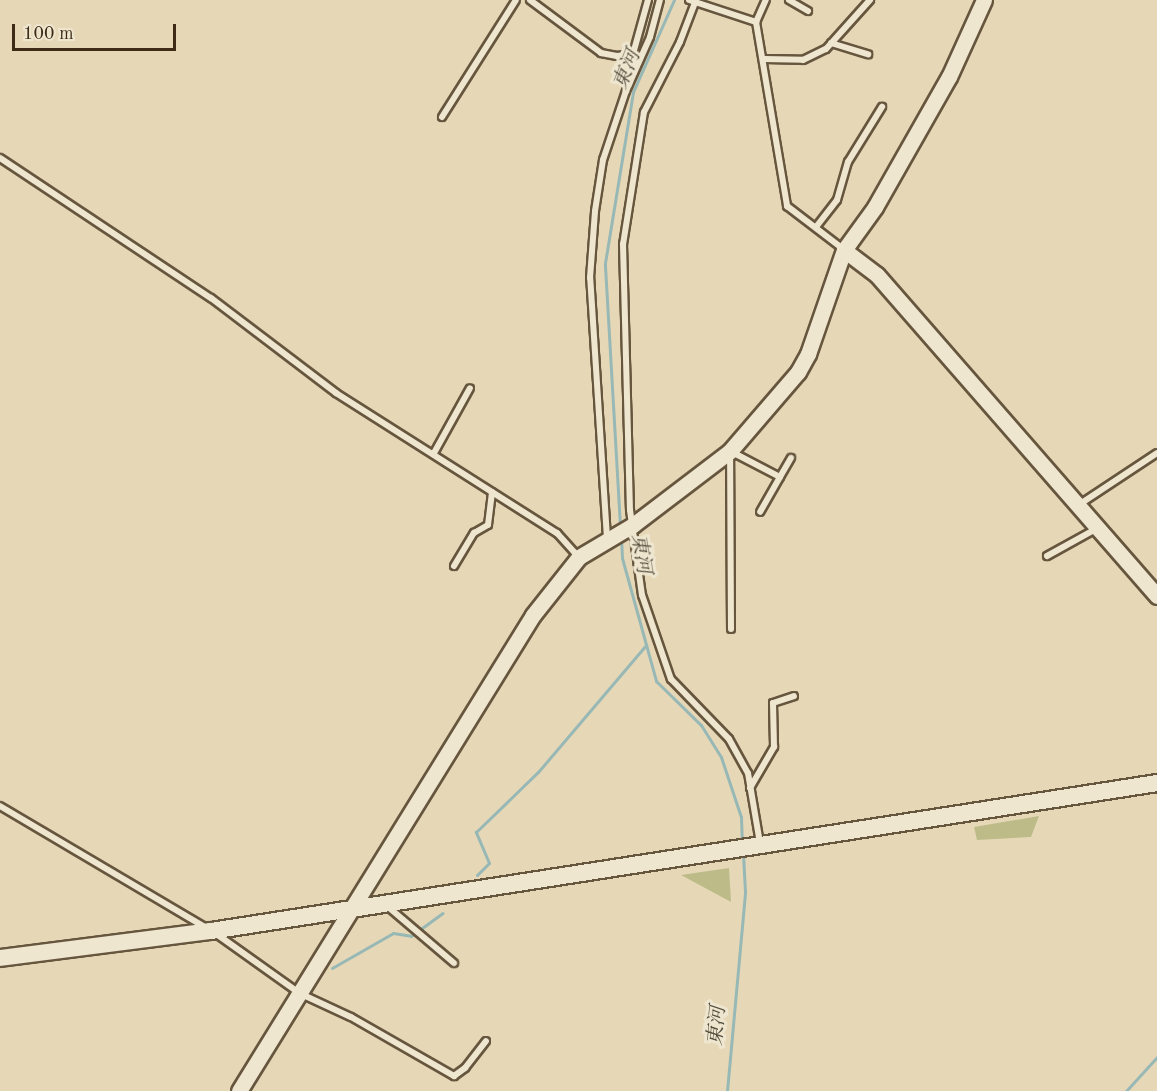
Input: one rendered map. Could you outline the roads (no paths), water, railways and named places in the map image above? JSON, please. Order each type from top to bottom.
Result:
[{"type":"main road","points":[[0,958],[211,931],[760,843],[1157,783]]},
{"type":"street","points":[[239,1091],[349,909],[533,615],[579,557],[607,538],[633,525],[730,451],[808,354],[844,250],[875,207],[949,77],[984,0]]},
{"type":"street","points":[[844,250],[877,275],[1080,504],[1157,596]]},
{"type":"lane","points":[[442,117],[516,0]]},
{"type":"lane","points":[[530,0],[601,53],[617,56],[633,54],[648,0]]},
{"type":"lane","points":[[607,538],[602,503],[590,278],[595,211],[603,160],[626,91],[650,37],[660,0]]},
{"type":"lane","points":[[756,22],[693,0],[644,112],[624,244],[633,525],[642,595],[671,679],[729,740],[748,772],[760,843]]},
{"type":"lane","points":[[766,0],[756,22],[787,206],[844,250]]},
{"type":"lane","points":[[789,0],[808,11]]},
{"type":"lane","points":[[764,59],[803,60],[831,43],[870,0]]},
{"type":"lane","points":[[831,43],[868,54]]},
{"type":"lane","points":[[816,227],[837,200],[848,162],[882,107]]},
{"type":"lane","points":[[0,158],[211,298],[336,393],[557,533],[579,557]]},
{"type":"lane","points":[[434,453],[470,388]]},
{"type":"lane","points":[[731,629],[730,451],[780,477]]},
{"type":"lane","points":[[1080,504],[1157,453]]},
{"type":"lane","points":[[760,512],[791,458]]},
{"type":"lane","points":[[454,566],[474,533],[488,525],[492,492]]},
{"type":"lane","points":[[1047,556],[1099,527]]},
{"type":"lane","points":[[750,788],[774,747],[772,703],[794,696]]},
{"type":"lane","points":[[0,806],[211,931],[299,993],[351,1017],[454,1076],[465,1068],[486,1041]]},
{"type":"lane","points":[[384,904],[454,963]]},
{"type":"waterway","name":"東河","points":[[620,526],[605,263],[633,92],[674,0]]},
{"type":"waterway","name":"東河","points":[[621,538],[622,558],[656,681],[701,725],[721,757],[741,817],[742,841]]},
{"type":"waterway","points":[[477,875],[489,863],[476,832],[538,772],[646,645]]},
{"type":"waterway","name":"東河","points":[[727,1091],[745,892],[743,854]]},
{"type":"waterway","points":[[332,968],[393,933],[411,936],[443,913]]},
{"type":"waterway","points":[[1126,1091],[1157,1057]]}]
